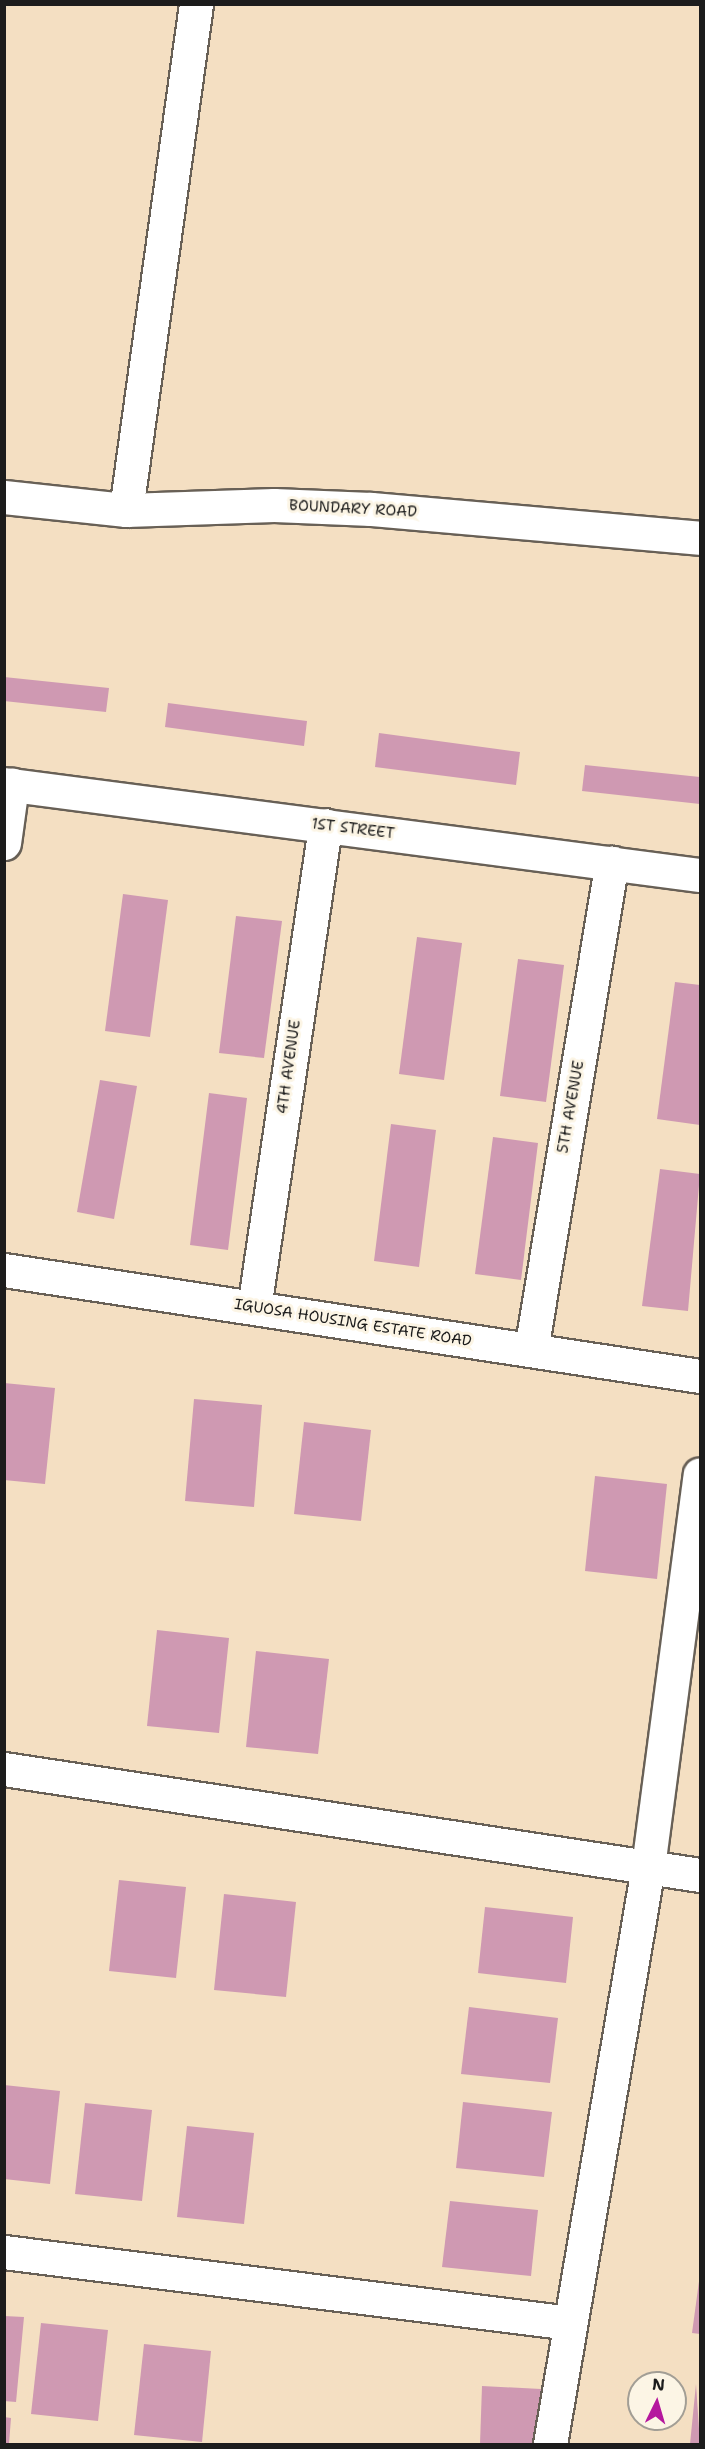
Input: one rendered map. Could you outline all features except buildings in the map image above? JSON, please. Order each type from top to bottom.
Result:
[{"type":"street","points":[[126,510],[196,4]]},
{"type":"street","name":"BOUNDARY ROAD","points":[[4,497],[126,510],[274,505],[371,509],[700,538]]},
{"type":"street","points":[[4,843],[8,784]]},
{"type":"street","name":"1ST STREET","points":[[8,784],[700,875]]},
{"type":"street","name":"4TH AVENUE","points":[[254,1308],[325,825]]},
{"type":"street","name":"5TH AVENUE","points":[[531,1350],[612,863]]},
{"type":"street","name":"IGUOSA HOUSING ESTATE ROAD","points":[[4,1270],[700,1376]]},
{"type":"street","points":[[550,2445],[648,1867],[700,1474]]},
{"type":"street","points":[[4,1769],[700,1875]]},
{"type":"street","points":[[4,2252],[570,2323]]}]
